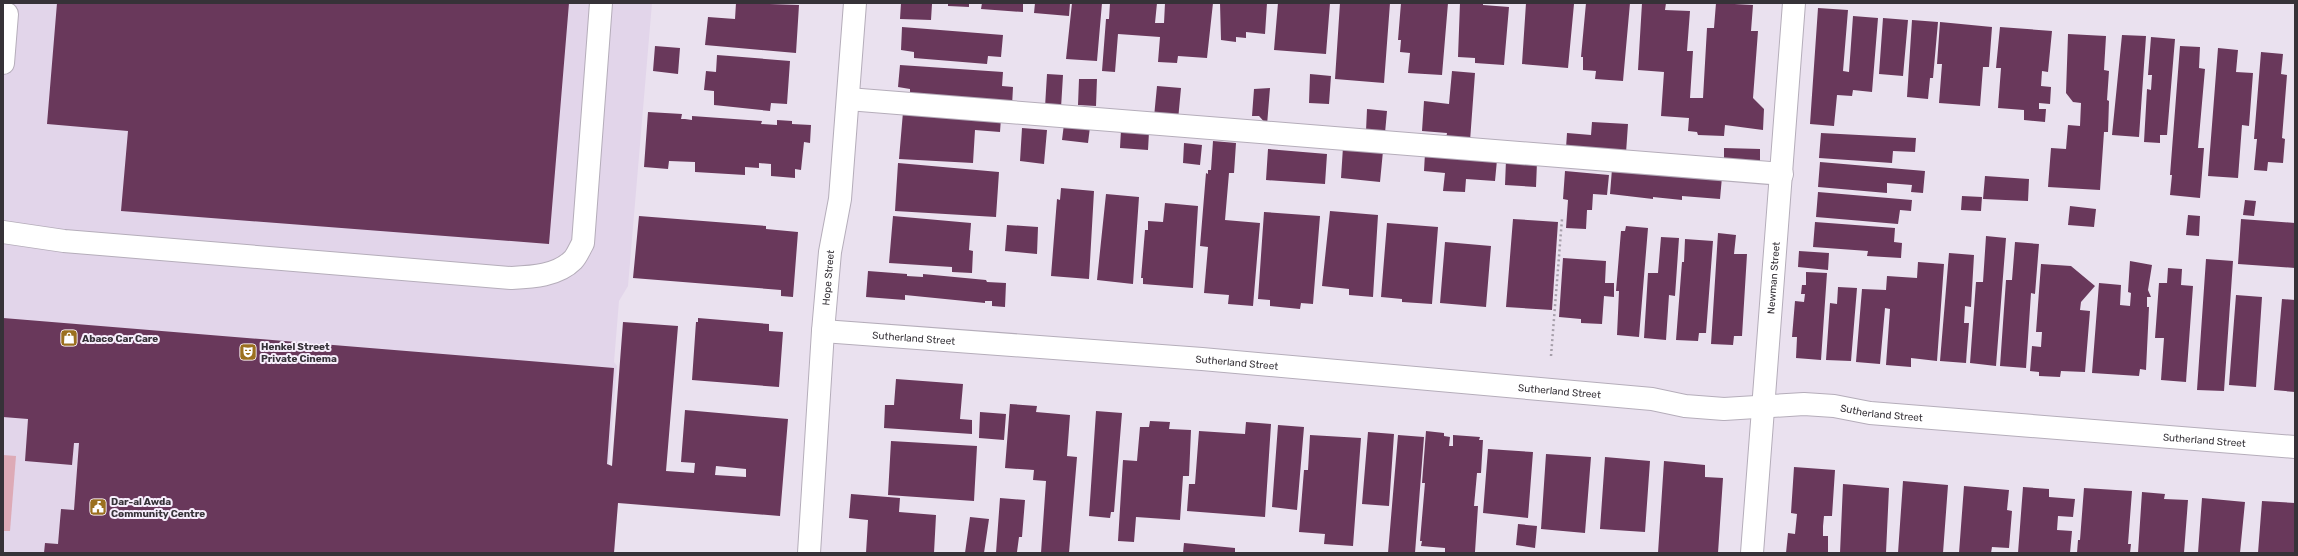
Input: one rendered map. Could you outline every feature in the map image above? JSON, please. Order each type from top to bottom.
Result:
[{"type":"street","points":[[3,232],[64,241],[503,278],[541,276],[559,269],[573,260],[583,243],[601,3]]},
{"type":"street","name":"Hope Street","points":[[809,553],[823,331],[830,252],[839,205],[855,3]]},
{"type":"street","name":"Newman Street","points":[[1752,553],[1794,3]]},
{"type":"street","points":[[3,63],[6,10]]},
{"type":"street","points":[[848,99],[1782,174]]},
{"type":"street","name":"Sutherland Street","points":[[823,331],[1202,359],[1652,399],[1685,406],[1724,409],[1763,405],[1804,404],[1834,406],[1878,414],[2295,447]]},
{"type":"path","points":[[1551,356],[1562,218]]},
{"type":"shaded area","points":[[3,3],[652,3],[628,286],[619,301],[614,362],[617,366],[606,499],[618,503],[614,553],[3,553]]},
{"type":"shaded area","points":[[3,455],[16,456],[10,531],[3,531]]},
{"type":"building","points":[[57,3],[569,3],[549,244],[121,211],[128,131],[47,124]]},
{"type":"building","points":[[736,3],[799,5],[796,53],[705,45],[708,17],[735,19]]},
{"type":"building","points":[[901,3],[932,4],[931,20],[900,19]]},
{"type":"building","points":[[948,3],[969,3],[969,7],[948,6]]},
{"type":"building","points":[[982,3],[1023,3],[1023,12],[981,9]]},
{"type":"building","points":[[1035,3],[1070,3],[1069,16],[1034,13]]},
{"type":"building","points":[[1072,3],[1102,3],[1097,61],[1066,59]]},
{"type":"building","points":[[1110,3],[1157,3],[1155,23],[1164,23],[1165,3],[1213,3],[1207,58],[1178,56],[1177,63],[1158,62],[1160,37],[1118,34],[1115,72],[1102,71],[1106,19],[1109,19]]},
{"type":"building","points":[[1220,3],[1267,3],[1265,34],[1246,32],[1246,38],[1236,37],[1236,42],[1221,40]]},
{"type":"building","points":[[1278,3],[1330,3],[1326,54],[1274,50]]},
{"type":"building","points":[[1340,3],[1390,3],[1384,83],[1335,79]]},
{"type":"building","points":[[1401,3],[1448,3],[1442,75],[1408,73],[1410,53],[1400,52],[1401,40],[1398,40]]},
{"type":"building","points":[[1460,3],[1483,3],[1483,5],[1509,7],[1504,65],[1475,63],[1475,58],[1458,57]]},
{"type":"building","points":[[1526,3],[1574,4],[1568,68],[1522,64]]},
{"type":"building","points":[[1586,3],[1630,3],[1623,81],[1595,79],[1596,71],[1583,70],[1583,57],[1581,57]]},
{"type":"building","points":[[1642,3],[1666,3],[1665,10],[1690,11],[1687,51],[1693,51],[1690,98],[1703,98],[1707,28],[1714,28],[1716,3],[1753,5],[1751,31],[1758,31],[1753,98],[1764,109],[1763,130],[1725,125],[1724,136],[1698,135],[1697,132],[1688,131],[1689,118],[1661,116],[1664,72],[1638,70]]},
{"type":"building","points":[[1818,8],[1848,10],[1843,71],[1849,72],[1853,16],[1878,18],[1872,92],[1853,90],[1852,96],[1837,95],[1834,126],[1810,124]]},
{"type":"building","points":[[1883,18],[1908,20],[1903,76],[1879,74]]},
{"type":"building","points":[[1912,20],[1938,22],[1933,78],[1930,78],[1928,99],[1907,97]]},
{"type":"building","points":[[1940,22],[1992,27],[1989,67],[1983,67],[1980,106],[1939,103],[1942,64],[1937,64]]},
{"type":"building","points":[[902,27],[1003,35],[1001,57],[988,56],[987,64],[914,58],[914,52],[901,50]]},
{"type":"building","points":[[2000,27],[2052,31],[2048,72],[2042,71],[2041,86],[2051,87],[2050,104],[2039,103],[2039,109],[2046,109],[2045,122],[2024,120],[2024,110],[1998,108],[2001,68],[1996,68]]},
{"type":"building","points":[[2068,34],[2106,36],[2104,70],[2109,71],[2107,100],[2109,101],[2108,132],[2104,132],[2100,190],[2048,187],[2051,148],[2066,149],[2068,125],[2080,126],[2081,103],[2073,102],[2066,93]]},
{"type":"building","points":[[2122,35],[2146,36],[2139,137],[2112,135]]},
{"type":"building","points":[[2151,37],[2175,39],[2167,135],[2160,135],[2160,143],[2144,142],[2147,89],[2151,90],[2152,75],[2148,75]]},
{"type":"building","points":[[655,46],[680,48],[678,74],[653,71]]},
{"type":"building","points":[[2180,46],[2200,47],[2199,68],[2205,69],[2198,148],[2204,148],[2200,198],[2170,195],[2172,175],[2170,175]]},
{"type":"building","points":[[2218,48],[2238,50],[2236,72],[2253,73],[2249,126],[2242,125],[2238,178],[2208,176]]},
{"type":"building","points":[[2261,52],[2283,54],[2281,74],[2287,75],[2282,138],[2285,139],[2283,163],[2268,162],[2267,171],[2254,170],[2257,139],[2254,139]]},
{"type":"building","points":[[717,55],[790,61],[787,104],[771,103],[770,111],[714,105],[714,91],[704,90],[706,71],[716,72]]},
{"type":"building","points":[[900,65],[1003,72],[1002,86],[1013,87],[1012,106],[910,95],[910,89],[898,87]]},
{"type":"building","points":[[1452,71],[1475,73],[1470,141],[1446,139],[1447,133],[1422,131],[1424,101],[1449,104]]},
{"type":"building","points":[[1047,74],[1063,75],[1061,108],[1045,107]]},
{"type":"building","points":[[1310,74],[1331,76],[1329,104],[1309,103]]},
{"type":"building","points":[[1079,79],[1097,79],[1096,106],[1078,105]]},
{"type":"building","points":[[1157,86],[1181,88],[1178,120],[1154,117]]},
{"type":"building","points":[[1270,88],[1267,125],[1259,116],[1252,116],[1254,89]]},
{"type":"building","points":[[1367,109],[1387,111],[1385,133],[1366,131]]},
{"type":"building","points":[[648,112],[682,114],[681,119],[692,120],[692,116],[762,121],[761,124],[777,125],[777,120],[792,121],[792,124],[811,125],[810,143],[804,142],[801,170],[795,169],[795,178],[771,176],[771,164],[759,163],[759,168],[745,167],[745,175],[695,172],[695,162],[669,161],[668,169],[644,167]]},
{"type":"building","points":[[903,112],[1001,118],[1000,132],[975,130],[973,163],[899,159]]},
{"type":"building","points":[[1592,122],[1628,124],[1626,153],[1566,148],[1567,133],[1591,135]]},
{"type":"building","points":[[1064,124],[1090,127],[1088,143],[1062,140]]},
{"type":"building","points":[[1022,128],[1047,130],[1044,164],[1020,161]]},
{"type":"building","points":[[1121,130],[1149,132],[1148,150],[1120,148]]},
{"type":"building","points":[[1821,133],[1916,138],[1915,152],[1893,151],[1892,163],[1819,158]]},
{"type":"building","points":[[1213,141],[1236,143],[1234,173],[1229,173],[1225,220],[1260,223],[1253,306],[1228,304],[1229,295],[1204,293],[1208,247],[1200,246],[1206,173],[1208,174],[1208,170],[1211,170]]},
{"type":"building","points":[[1184,143],[1202,145],[1200,165],[1183,163]]},
{"type":"building","points":[[1343,147],[1383,151],[1380,182],[1341,178]]},
{"type":"building","points":[[1724,148],[1760,149],[1760,164],[1724,162]]},
{"type":"building","points":[[1268,149],[1327,154],[1325,184],[1266,180]]},
{"type":"building","points":[[1425,153],[1497,160],[1495,181],[1466,179],[1465,192],[1443,191],[1445,173],[1424,171]]},
{"type":"building","points":[[1506,160],[1537,162],[1536,187],[1505,185]]},
{"type":"building","points":[[1820,162],[1925,171],[1923,193],[1911,192],[1912,185],[1887,183],[1887,193],[1818,187]]},
{"type":"building","points":[[898,163],[999,172],[996,217],[895,211]]},
{"type":"building","points":[[1612,169],[1722,177],[1720,199],[1682,196],[1682,200],[1653,197],[1653,199],[1610,194]]},
{"type":"building","points":[[1565,171],[1609,175],[1607,195],[1593,194],[1592,210],[1587,210],[1586,229],[1566,228],[1568,200],[1563,199]]},
{"type":"building","points":[[1985,176],[2029,179],[2028,201],[1983,199]]},
{"type":"building","points":[[1061,188],[1094,191],[1089,279],[1051,276],[1057,199],[1060,200]]},
{"type":"building","points":[[1818,192],[1912,200],[1911,211],[1900,210],[1898,224],[1816,217]]},
{"type":"building","points":[[1106,194],[1139,197],[1133,284],[1097,280]]},
{"type":"building","points":[[1962,196],[1982,197],[1981,211],[1961,210]]},
{"type":"building","points":[[2245,200],[2256,201],[2254,216],[2243,215]]},
{"type":"building","points":[[1165,203],[1198,206],[1193,288],[1143,284],[1143,278],[1141,278],[1145,230],[1148,230],[1148,221],[1163,222]]},
{"type":"building","points":[[2070,206],[2096,209],[2094,227],[2068,225]]},
{"type":"building","points":[[1330,211],[1378,215],[1373,297],[1349,295],[1349,289],[1322,286]]},
{"type":"building","points":[[1264,212],[1320,216],[1313,304],[1301,303],[1300,309],[1270,306],[1270,300],[1258,299]]},
{"type":"building","points":[[2188,215],[2200,216],[2199,236],[2186,235]]},
{"type":"building","points":[[639,216],[766,226],[766,229],[798,232],[793,297],[781,296],[781,290],[633,278]]},
{"type":"building","points":[[893,216],[971,223],[969,250],[973,251],[972,273],[952,272],[952,267],[889,263]]},
{"type":"building","points":[[1513,219],[1558,222],[1552,310],[1506,307]]},
{"type":"building","points":[[2241,219],[2295,223],[2295,268],[2238,264]]},
{"type":"building","points":[[1815,222],[1895,228],[1894,242],[1902,243],[1901,258],[1867,256],[1868,251],[1813,247]]},
{"type":"building","points":[[1387,223],[1438,227],[1432,304],[1402,302],[1402,299],[1381,297]]},
{"type":"building","points":[[1007,225],[1038,227],[1037,254],[1005,251]]},
{"type":"building","points":[[1626,226],[1648,228],[1639,337],[1617,335],[1619,291],[1616,291],[1621,231],[1625,231]]},
{"type":"building","points":[[1718,233],[1736,235],[1734,254],[1747,254],[1742,336],[1734,336],[1733,345],[1711,344]]},
{"type":"building","points":[[1986,236],[2006,238],[1996,366],[1970,363],[1976,282],[1983,282]]},
{"type":"building","points":[[1661,237],[1679,238],[1675,296],[1669,295],[1666,340],[1644,338],[1648,273],[1658,273]]},
{"type":"building","points":[[1685,239],[1713,241],[1706,333],[1699,333],[1698,341],[1676,340]]},
{"type":"building","points":[[1445,242],[1491,246],[1486,307],[1440,303]]},
{"type":"building","points":[[2015,242],[2039,244],[2035,294],[2031,293],[2026,368],[2000,366],[2006,280],[2012,280]]},
{"type":"building","points":[[1799,251],[1829,253],[1828,270],[1798,267]]},
{"type":"building","points":[[1949,253],[1974,255],[1971,307],[1965,306],[1964,323],[1969,323],[1966,363],[1940,361]]},
{"type":"building","points":[[1563,258],[1606,261],[1605,283],[1614,283],[1614,297],[1604,296],[1602,324],[1581,323],[1581,319],[1559,317]]},
{"type":"building","points":[[2206,259],[2233,261],[2224,391],[2197,390]]},
{"type":"building","points":[[2130,261],[2152,265],[2148,290],[2151,297],[2147,297],[2147,307],[2149,307],[2146,370],[2140,369],[2139,376],[2092,373],[2099,283],[2121,285],[2120,305],[2130,306],[2131,293],[2128,292]]},
{"type":"building","points":[[1918,262],[1944,264],[1937,361],[1911,358],[1911,367],[1886,365],[1890,309],[1885,308],[1880,364],[1856,362],[1862,289],[1886,290],[1887,276],[1917,278]]},
{"type":"building","points":[[2041,264],[2071,266],[2095,286],[2081,302],[2080,310],[2090,311],[2085,372],[2061,371],[2060,377],[2039,376],[2039,372],[2030,371],[2032,346],[2041,347],[2042,332],[2036,332]]},
{"type":"building","points":[[2168,268],[2182,269],[2181,285],[2193,286],[2186,382],[2161,380],[2164,338],[2155,338],[2159,283],[2167,283]]},
{"type":"building","points":[[868,271],[907,274],[907,276],[923,277],[923,274],[1006,283],[1005,307],[992,306],[992,301],[985,301],[985,303],[905,295],[905,300],[866,297]]},
{"type":"building","points":[[1806,272],[1827,273],[1821,360],[1796,358],[1797,337],[1792,337],[1795,301],[1804,302],[1805,294],[1801,294],[1802,285],[1806,285]]},
{"type":"building","points":[[1838,287],[1857,288],[1851,361],[1826,360],[1830,303],[1837,304]]},
{"type":"building","points":[[2236,295],[2262,297],[2256,387],[2229,385]]},
{"type":"building","points":[[2282,299],[2295,300],[2295,392],[2274,390]]},
{"type":"building","points":[[3,318],[614,368],[607,464],[612,466],[623,322],[678,326],[666,471],[694,473],[695,463],[681,462],[685,410],[788,419],[780,516],[618,503],[614,553],[44,553],[45,543],[58,544],[61,509],[74,510],[79,443],[74,443],[72,465],[25,461],[28,419],[3,417]],"holes":[[[716,466],[746,469],[746,477],[715,475]]]},
{"type":"building","points":[[698,318],[769,324],[769,331],[783,332],[779,387],[692,380],[696,322],[698,322]]},
{"type":"building","points":[[896,379],[963,384],[960,419],[972,420],[972,434],[884,428],[885,405],[894,405]]},
{"type":"building","points":[[1010,404],[1037,406],[1036,412],[1070,415],[1067,456],[1077,457],[1069,553],[1041,553],[1046,481],[1033,480],[1034,470],[1005,468]]},
{"type":"building","points":[[1096,411],[1122,413],[1114,512],[1111,512],[1110,518],[1089,516]]},
{"type":"building","points":[[980,412],[1006,414],[1004,440],[979,438]]},
{"type":"building","points":[[1150,421],[1170,422],[1169,429],[1191,430],[1189,476],[1183,476],[1180,520],[1136,517],[1134,542],[1118,541],[1123,460],[1137,461],[1140,427],[1149,427]]},
{"type":"building","points":[[1246,422],[1271,424],[1265,517],[1187,511],[1189,484],[1195,484],[1199,431],[1245,434]]},
{"type":"building","points":[[1278,425],[1304,427],[1297,510],[1272,507]]},
{"type":"building","points":[[1426,431],[1444,433],[1444,436],[1450,437],[1449,446],[1453,446],[1453,435],[1480,437],[1479,440],[1483,440],[1481,473],[1477,473],[1474,506],[1478,506],[1475,552],[1445,553],[1445,548],[1421,546],[1422,541],[1420,541],[1425,483],[1422,483]]},
{"type":"building","points":[[1368,432],[1394,434],[1389,506],[1362,504]]},
{"type":"building","points":[[1310,435],[1361,438],[1353,546],[1324,544],[1325,534],[1299,532],[1304,470],[1308,470]]},
{"type":"building","points":[[1398,435],[1424,437],[1415,553],[1388,553]]},
{"type":"building","points":[[891,441],[977,446],[974,501],[888,495]]},
{"type":"building","points":[[1488,449],[1533,452],[1528,518],[1483,513]]},
{"type":"building","points":[[1546,454],[1591,457],[1585,533],[1541,529]]},
{"type":"building","points":[[1605,457],[1650,461],[1645,532],[1600,529]]},
{"type":"building","points":[[1664,461],[1705,465],[1705,477],[1723,478],[1718,553],[1658,553]]},
{"type":"building","points":[[1794,467],[1835,470],[1832,516],[1824,516],[1823,526],[1823,536],[1828,536],[1828,553],[1786,553],[1788,533],[1795,534],[1797,514],[1791,513]]},
{"type":"building","points":[[1903,481],[1948,485],[1943,553],[1898,553]]},
{"type":"building","points":[[1843,484],[1889,488],[1886,553],[1840,553]]},
{"type":"building","points":[[1964,486],[2009,490],[2007,510],[2012,511],[2009,548],[1992,547],[1991,553],[1959,553]]},
{"type":"building","points":[[2023,487],[2049,489],[2049,497],[2075,499],[2073,517],[2058,516],[2057,530],[2072,531],[2070,553],[2018,553]]},
{"type":"building","points":[[2084,488],[2132,491],[2128,544],[2131,544],[2130,553],[2077,553],[2078,540],[2080,540]]},
{"type":"building","points":[[2142,492],[2165,494],[2164,499],[2188,500],[2184,553],[2138,553]]},
{"type":"building","points":[[851,494],[900,498],[899,512],[936,515],[934,553],[866,553],[868,520],[849,518]]},
{"type":"building","points":[[1000,498],[1025,500],[1022,537],[1019,537],[1017,552],[1021,553],[996,553]]},
{"type":"building","points":[[2202,498],[2245,502],[2240,553],[2198,553]]},
{"type":"building","points":[[2262,501],[2295,503],[2295,553],[2258,553]]},
{"type":"building","points":[[970,517],[989,519],[984,553],[965,553]]},
{"type":"building","points":[[1518,524],[1537,526],[1535,548],[1516,545]]},
{"type":"building","points":[[1184,543],[1235,548],[1235,553],[1183,553]]},
{"type":"place","name":"Abaco Car Care","points":[[69,338]]},
{"type":"place","name":"Henkel Street Private Cinema","points":[[248,352]]},
{"type":"place","name":"Dar-al Awda Community Centre","points":[[98,507]]}]
